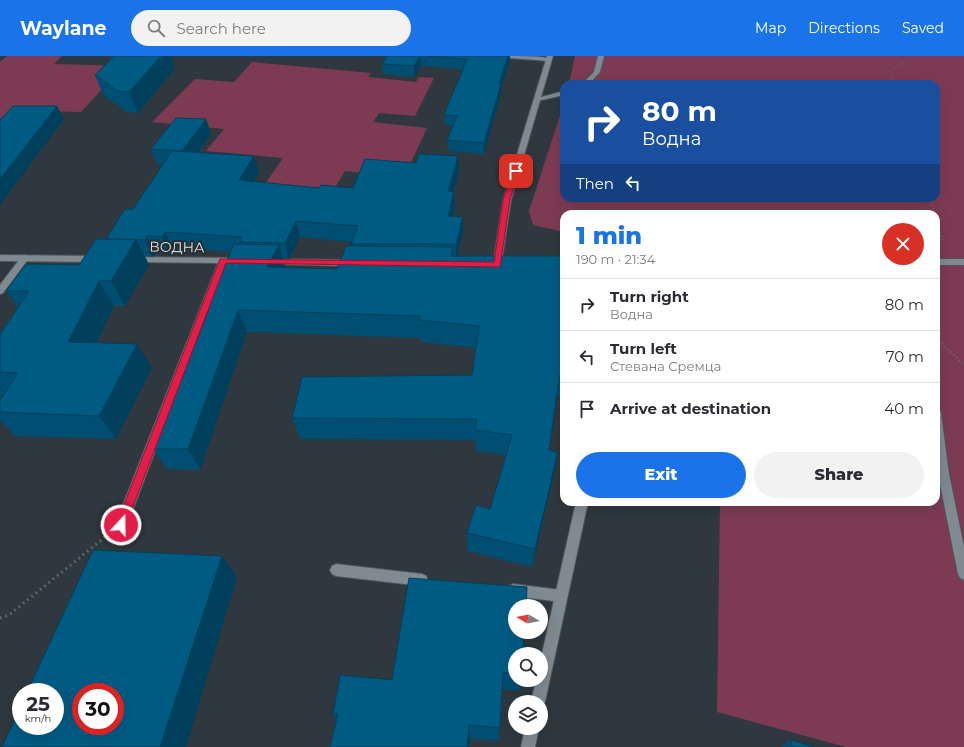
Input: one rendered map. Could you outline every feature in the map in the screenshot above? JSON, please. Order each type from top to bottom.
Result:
[{"type":"street","points":[[497,265],[507,200],[549,57],[509,56]]},
{"type":"street","points":[[591,80],[600,68],[601,56]]},
{"type":"street","points":[[537,99],[560,94]]},
{"type":"street","points":[[0,258],[104,259]]},
{"type":"street","points":[[0,291],[25,258]]},
{"type":"street","name":"ВОДНА","points":[[128,260],[246,261]]},
{"type":"street","points":[[121,525],[223,261]]},
{"type":"street","points":[[262,262],[363,264]]},
{"type":"street","points":[[940,262],[964,262]]},
{"type":"street","points":[[940,452],[949,507],[964,574]]},
{"type":"street","points":[[540,695],[581,506]]},
{"type":"street","points":[[336,570],[437,582]]},
{"type":"street","points":[[499,589],[561,596]]},
{"type":"street","points":[[528,747],[531,735]]},
{"type":"path","points":[[892,80],[891,71],[898,65],[909,61]]},
{"type":"path","points":[[940,342],[964,365]]},
{"type":"path","points":[[0,618],[9,615],[121,525]]},
{"type":"shaded area","points":[[7,56],[62,56],[54,64],[123,66],[81,112],[17,110],[0,126],[0,62]]},
{"type":"shaded area","points":[[575,56],[964,56],[964,747],[846,747],[717,712],[720,506],[940,506],[940,210],[560,210],[560,231],[533,225],[529,211],[560,115],[560,202],[940,202],[940,80],[570,80]]},
{"type":"shaded area","points":[[252,62],[371,73],[368,77],[416,82],[419,77],[434,78],[415,116],[379,113],[373,122],[427,128],[404,177],[345,171],[333,191],[265,184],[283,158],[206,151],[224,129],[152,122],[195,79],[234,82]]},
{"type":"building","points":[[114,56],[161,56],[129,92],[118,91],[95,75]]},
{"type":"building","points":[[387,56],[420,56],[414,66],[382,64]]},
{"type":"building","points":[[427,56],[508,56],[499,83],[501,84],[484,143],[447,140],[457,116],[444,115],[467,59]]},
{"type":"building","points":[[13,106],[57,106],[0,179],[0,120]]},
{"type":"building","points":[[176,118],[206,119],[182,151],[151,149]]},
{"type":"building","points":[[172,151],[254,156],[239,180],[319,188],[321,185],[353,188],[365,159],[416,163],[419,154],[458,156],[448,191],[454,192],[448,216],[463,217],[456,244],[351,244],[358,226],[296,221],[285,243],[240,242],[242,237],[165,232],[162,237],[147,236],[145,240],[106,239],[125,209],[133,209]]},
{"type":"building","points":[[96,239],[136,239],[111,281],[99,281],[68,342],[137,344],[99,416],[0,412],[0,400],[18,373],[0,372],[0,334],[29,291],[6,291],[26,264],[79,265]]},
{"type":"building","points":[[234,244],[279,245],[267,267],[337,269],[346,246],[453,247],[451,256],[560,256],[560,374],[549,450],[558,452],[535,549],[467,533],[476,505],[490,509],[512,435],[475,430],[477,419],[292,418],[302,377],[472,375],[479,326],[419,320],[420,316],[238,310],[188,449],[153,449],[209,309],[205,309]]},
{"type":"building","points":[[93,550],[222,556],[160,747],[2,747],[12,725],[12,735],[64,735],[64,683],[31,683]]},
{"type":"building","points":[[409,578],[527,587],[526,599],[508,599],[508,639],[524,639],[523,647],[508,647],[508,673],[503,673],[500,728],[469,725],[467,747],[330,747],[338,714],[333,714],[340,675],[392,680]]},
{"type":"building","points":[[791,740],[815,747],[792,747]]},
{"type":"route","points":[[121,525],[223,261],[497,265],[507,200],[516,171]]}]
